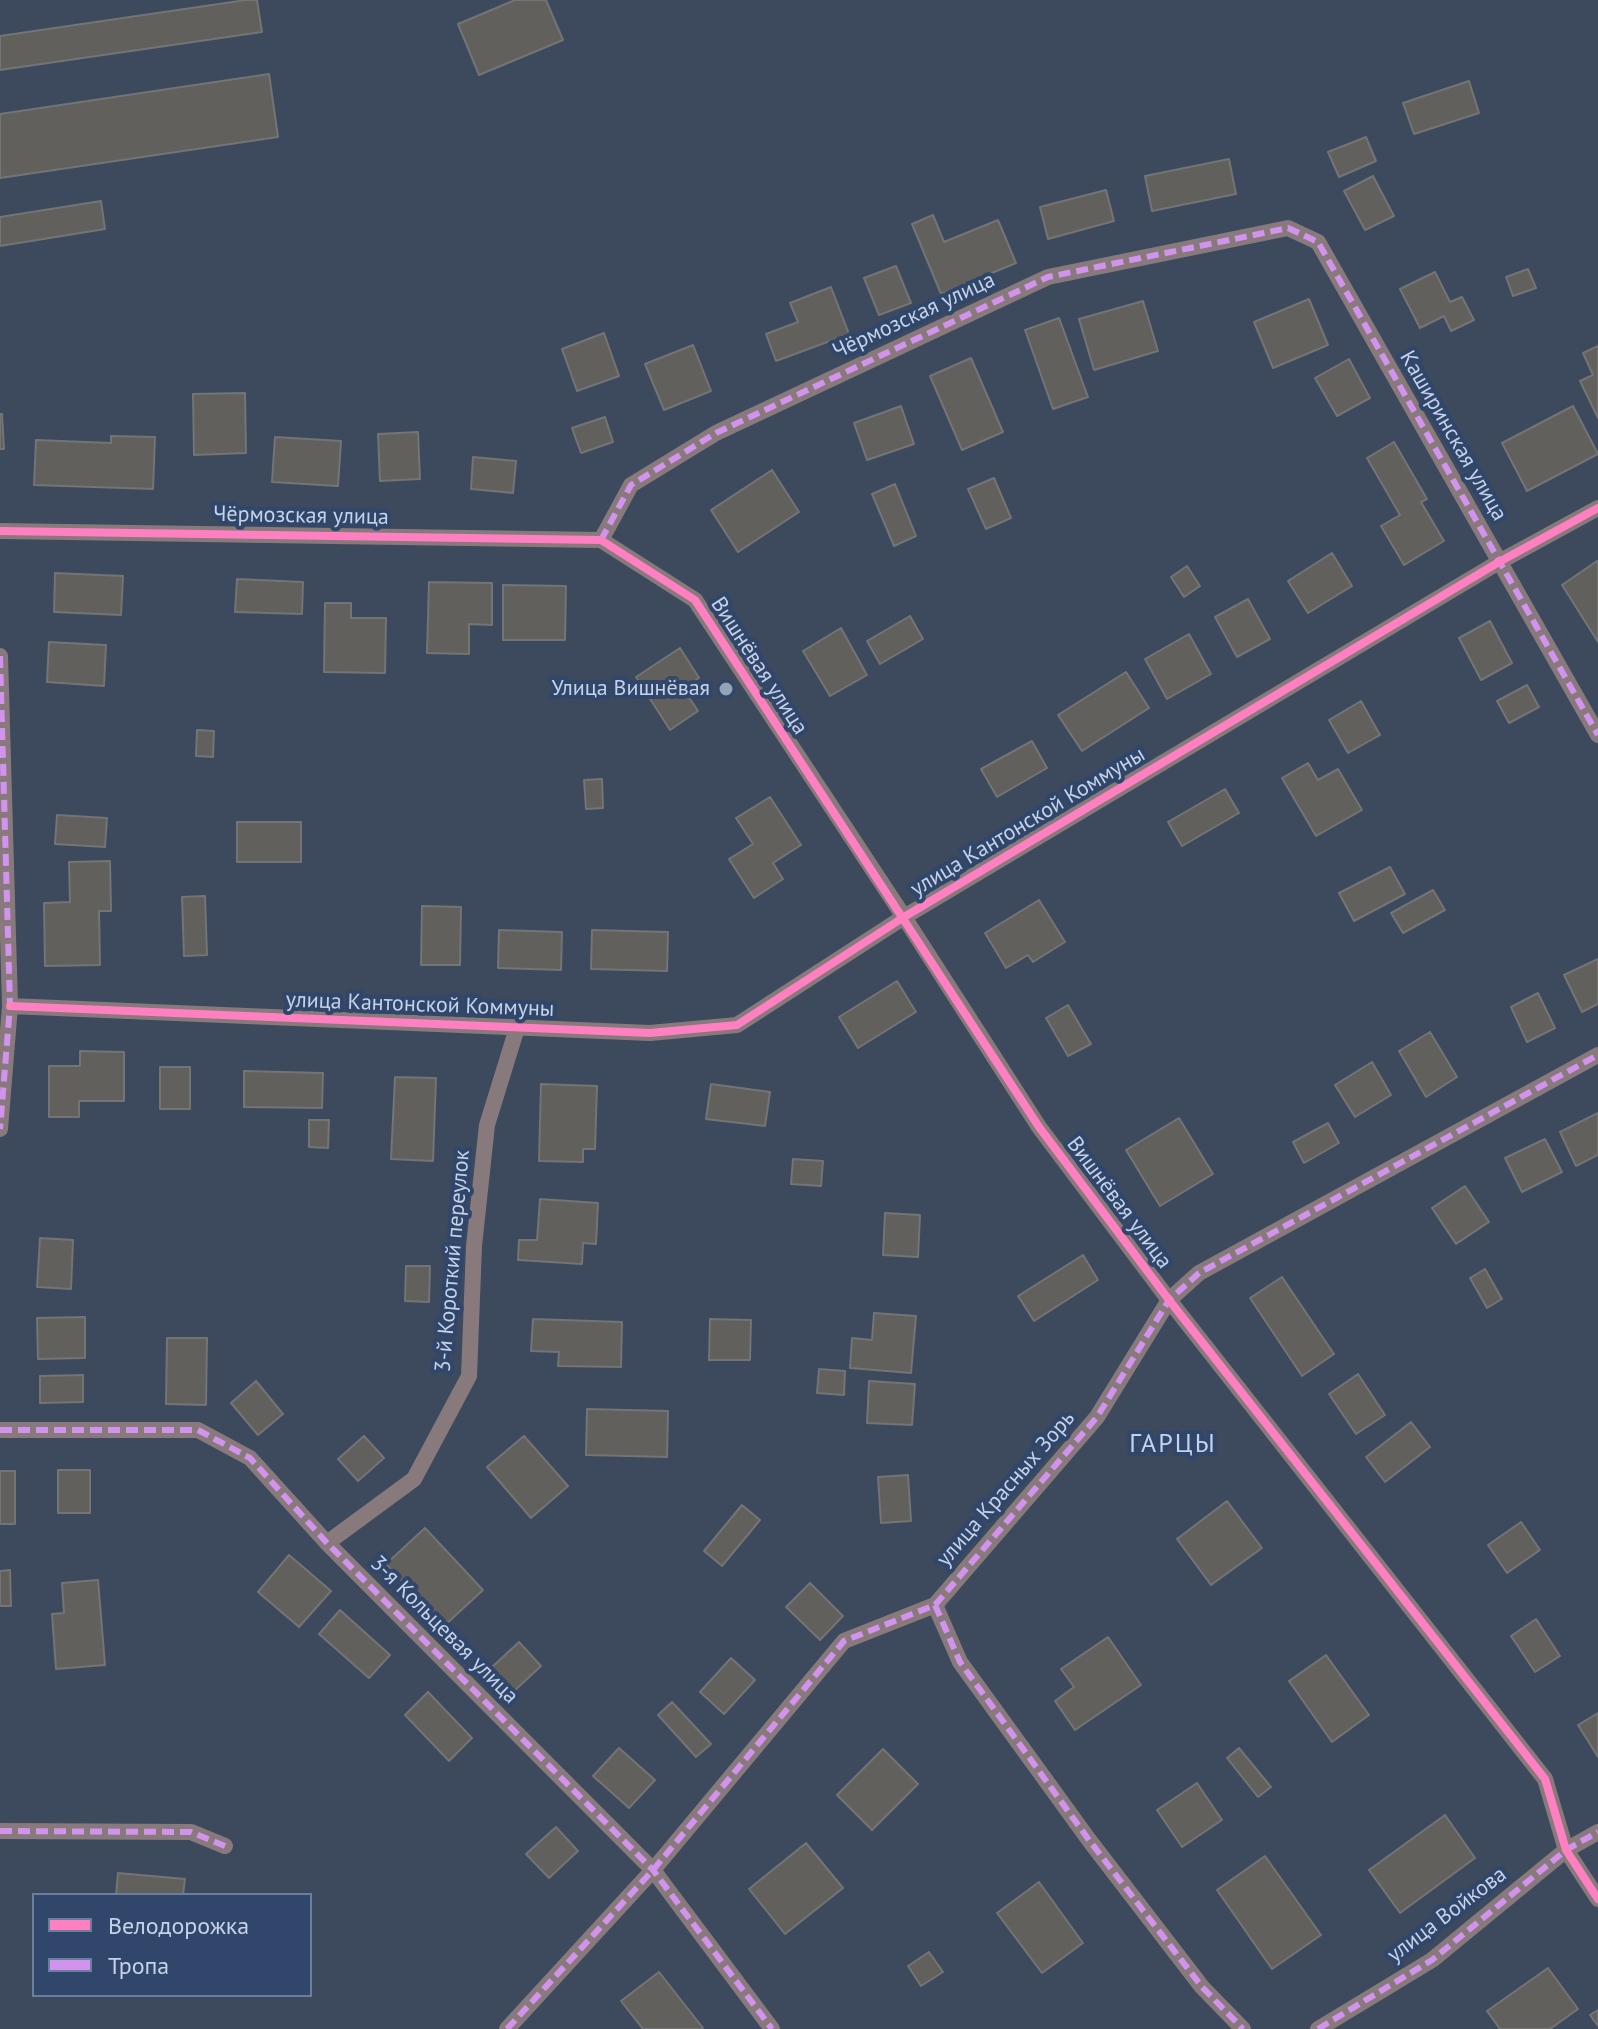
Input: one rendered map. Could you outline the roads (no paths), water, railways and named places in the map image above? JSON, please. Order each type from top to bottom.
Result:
[{"type":"street","name":"Чёрмозская улица","points":[[0,531],[601,540],[631,485],[716,433],[1048,277],[1288,228],[1318,242]]},
{"type":"street","name":"Каширинская улица","points":[[1318,242],[1598,735]]},
{"type":"street","name":"улица Кантонской Коммуны","points":[[10,1006],[650,1033],[737,1025],[904,917],[1499,562],[1598,508]]},
{"type":"street","name":"Вишнёвая улица","points":[[601,540],[695,600],[1039,1127],[1169,1300],[1545,1779],[1566,1850],[1598,1899]]},
{"type":"street","points":[[0,656],[10,1006],[0,1129]]},
{"type":"street","name":"3-й Короткий переулок","points":[[327,1543],[414,1479],[469,1376],[474,1246],[487,1125],[517,1028]]},
{"type":"street","name":"улица Красных Зорь","points":[[507,2029],[653,1870],[844,1641],[935,1605],[1097,1417],[1169,1300],[1199,1273],[1598,1055]]},
{"type":"street","points":[[0,1419],[0,1430]]},
{"type":"street","name":"3-я Кольцевая улица","points":[[0,1430],[198,1430],[250,1458],[327,1543],[653,1870],[772,2029]]},
{"type":"street","points":[[935,1605],[960,1662],[1089,1840],[1202,1987],[1243,2029]]},
{"type":"street","points":[[0,1831],[191,1832],[225,1846]]},
{"type":"street","name":"улица Войкова","points":[[1318,2029],[1432,1960],[1566,1850],[1598,1832]]},
{"type":"place","name":"Улица Вишнёвая","points":[[726,689]]},
{"type":"district","name":"ГАРЦЫ","points":[[1173,1445]]}]
